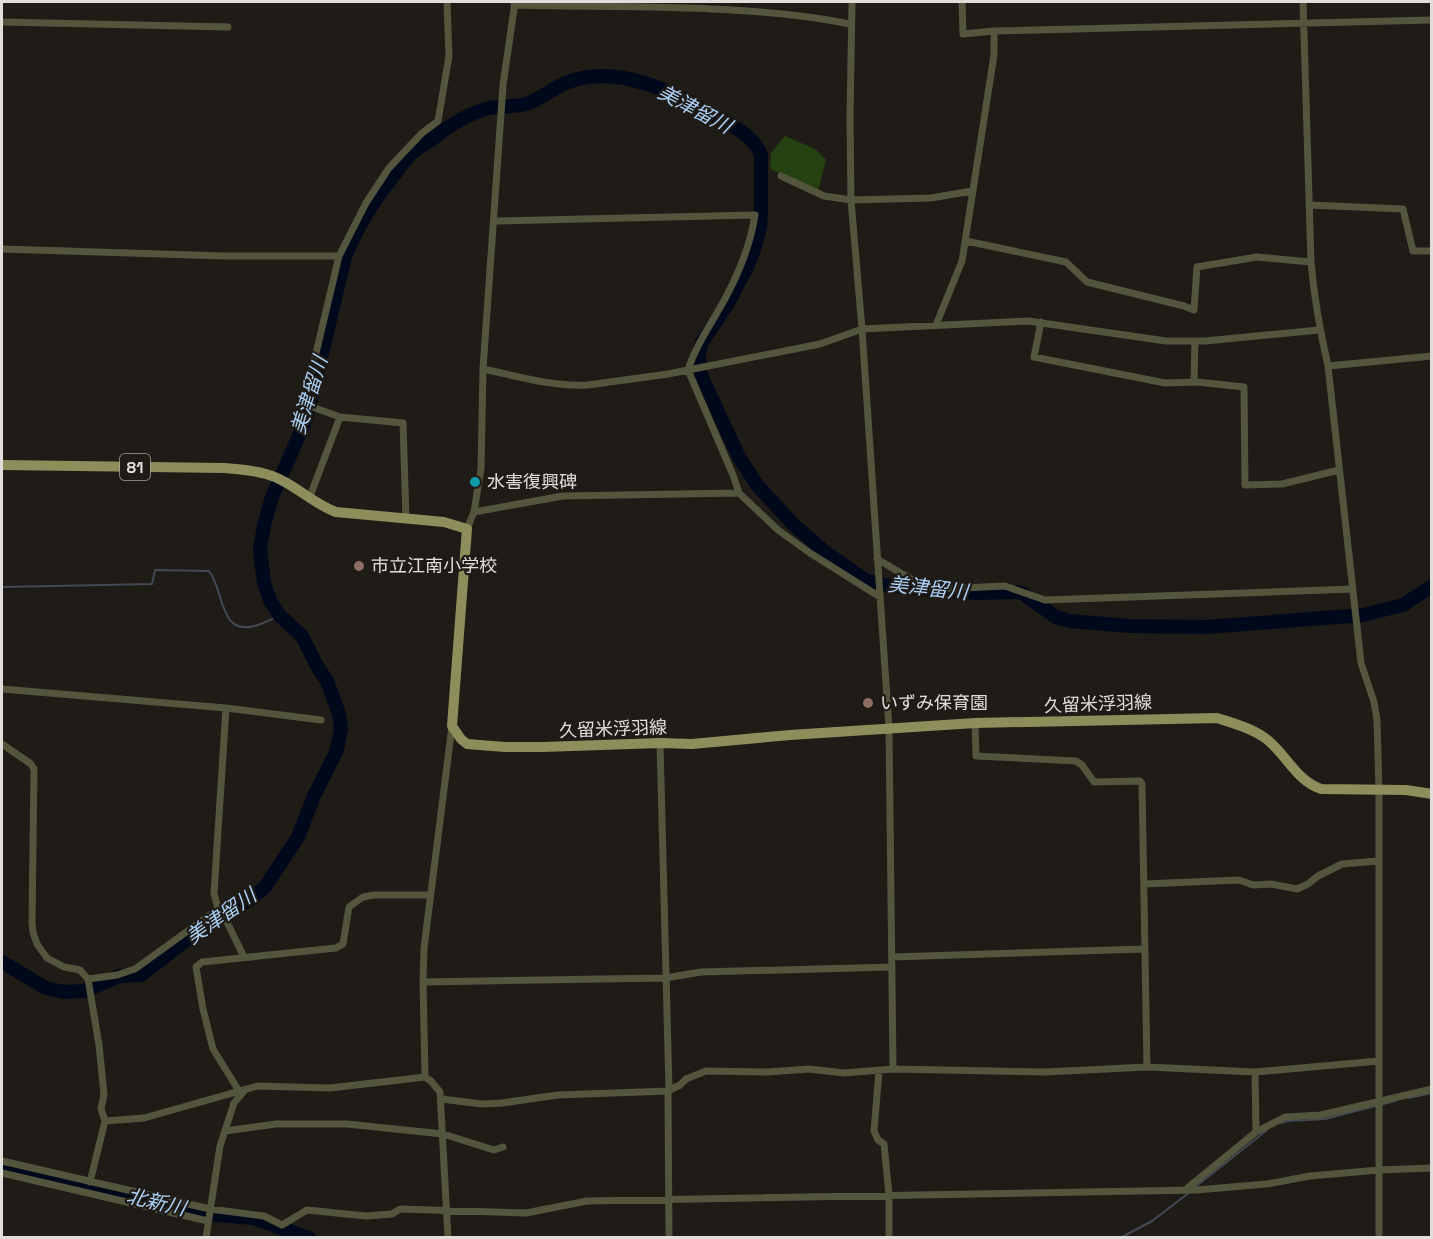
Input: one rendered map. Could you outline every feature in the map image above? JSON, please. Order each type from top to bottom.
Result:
[{"type":"main road","name":"81","points":[[2,465],[224,468],[267,474],[321,507],[336,512],[444,522],[467,529]]},
{"type":"main road","points":[[452,726],[467,529]]},
{"type":"main road","name":"久留米浮羽線","points":[[452,726],[467,744],[543,747],[692,744],[975,723],[1216,718],[1250,729],[1267,739],[1302,779],[1313,787],[1406,790],[1431,794]]},
{"type":"street","points":[[406,519],[404,423],[340,417],[304,405],[339,256],[366,203],[389,168],[422,133],[438,121],[449,56],[447,2]]},
{"type":"street","points":[[852,2],[850,24],[851,200],[889,728],[893,1069]]},
{"type":"street","points":[[962,2],[963,34],[994,31],[1431,20]]},
{"type":"street","points":[[1303,2],[1311,262],[1319,330],[1328,366],[1361,663],[1374,702],[1377,720],[1379,1238]]},
{"type":"street","points":[[467,529],[474,512],[481,469],[483,369],[503,85],[515,3],[812,16],[850,24]]},
{"type":"street","points":[[2,22],[228,27]]},
{"type":"street","points":[[936,325],[962,261],[966,241],[994,55],[994,31]]},
{"type":"street","points":[[782,176],[824,196],[851,200],[931,198],[972,191]]},
{"type":"street","points":[[1309,205],[1403,209],[1413,251],[1431,251]]},
{"type":"street","points":[[494,221],[754,214],[752,235],[727,295],[694,352],[690,370],[739,494],[762,517],[810,554],[879,597]]},
{"type":"street","points":[[966,241],[1066,262],[1087,282],[1194,310],[1197,267],[1257,257],[1311,262]]},
{"type":"street","points":[[2,249],[224,256],[339,256]]},
{"type":"street","points":[[483,369],[576,386],[690,370],[820,344],[862,329],[936,325],[1028,321],[1166,340],[1195,341],[1319,330]]},
{"type":"street","points":[[1041,322],[1034,357],[1165,383],[1194,382],[1244,387],[1245,485],[1282,484],[1339,470]]},
{"type":"street","points":[[1194,382],[1195,341]]},
{"type":"street","points":[[1328,366],[1431,356]]},
{"type":"street","points":[[309,499],[340,417]]},
{"type":"street","points":[[474,512],[563,496],[739,494]]},
{"type":"street","points":[[877,559],[918,583],[941,589],[1005,586],[1045,600],[1353,589]]},
{"type":"street","points":[[2,688],[226,708],[321,720]]},
{"type":"street","points":[[226,708],[214,892],[219,910],[244,957]]},
{"type":"street","points":[[975,723],[976,756],[1076,761],[1082,765],[1094,782],[1140,781],[1142,784],[1147,1067]]},
{"type":"street","points":[[425,1077],[423,982],[430,895],[452,726]]},
{"type":"street","points":[[660,743],[669,1238]]},
{"type":"street","points":[[2,744],[31,764],[34,769],[32,922],[37,944],[47,958],[64,968],[80,970],[88,981],[99,1045],[104,1094],[101,1109],[105,1121],[90,1182]]},
{"type":"street","points":[[1144,884],[1239,880],[1253,885],[1271,884],[1297,889],[1342,864],[1378,861]]},
{"type":"street","points":[[242,1090],[213,1049],[196,966],[202,962],[336,948],[343,944],[349,907],[363,897],[430,895]]},
{"type":"street","points":[[88,981],[135,969],[219,910]]},
{"type":"street","points":[[892,957],[1144,949]]},
{"type":"street","points":[[423,982],[665,978],[701,972],[892,967]]},
{"type":"street","points":[[441,1099],[482,1104],[558,1095],[668,1091],[686,1079],[706,1071],[767,1072],[809,1069],[844,1073],[893,1069],[1045,1072],[1147,1067],[1255,1072],[1379,1061]]},
{"type":"street","points":[[879,1071],[874,1131],[878,1140],[884,1144],[889,1195],[889,1238]]},
{"type":"street","points":[[1255,1072],[1256,1132]]},
{"type":"street","points":[[105,1121],[144,1118],[257,1086],[330,1088],[425,1077],[435,1084],[440,1092],[448,1238]]},
{"type":"street","points":[[1190,1190],[1256,1132],[1279,1119],[1321,1115],[1379,1104],[1431,1089]]},
{"type":"street","points":[[206,1238],[220,1146],[234,1103],[242,1090]]},
{"type":"street","points":[[225,1131],[276,1124],[347,1124],[443,1134],[494,1150],[503,1148]]},
{"type":"street","points":[[2,1161],[90,1182],[208,1215]]},
{"type":"street","points":[[2,1173],[208,1215],[264,1216],[282,1225],[307,1210],[366,1216],[392,1214],[400,1209],[526,1213],[587,1201],[669,1198],[1190,1190],[1267,1184],[1310,1176],[1431,1168]]},
{"type":"green space","points":[[785,136],[815,149],[826,160],[818,191],[770,169],[771,153]]},
{"type":"waterway","name":"美津留川","points":[[2,962],[46,988],[64,992],[84,991],[120,976],[141,975],[210,922],[249,900],[265,887],[298,837],[314,796],[337,750],[341,727],[339,714],[327,681],[302,636],[279,615],[270,600],[264,583],[260,550],[272,497],[309,408],[345,257],[372,204],[414,151],[467,116],[490,108],[526,104],[571,81],[605,76],[657,87],[729,124],[745,134],[757,147],[761,155],[761,211],[755,247],[727,305],[702,342],[699,352],[700,372],[739,457],[757,485],[794,525],[825,552],[865,580],[888,586],[976,593],[1022,593],[1056,617],[1070,621],[1130,626],[1206,627],[1363,615],[1403,605],[1432,586]]},
{"type":"waterway","points":[[2,587],[152,584],[155,570],[209,571],[229,619],[236,625],[245,627],[258,625],[279,615]]},
{"type":"waterway","points":[[1409,1098],[1432,1093]]},
{"type":"waterway","points":[[1280,1123],[1325,1119],[1395,1101]]},
{"type":"waterway","points":[[1194,1188],[1267,1130]]},
{"type":"waterway","name":"北新川","points":[[2,1167],[216,1215],[254,1218],[309,1238]]},
{"type":"waterway","points":[[1120,1238],[1152,1221],[1190,1192]]},
{"type":"place","name":"水害復興碑","points":[[475,482]]},
{"type":"place","name":"市立江南小学校","points":[[359,566]]},
{"type":"place","name":"いずみ保育園","points":[[868,703]]}]
